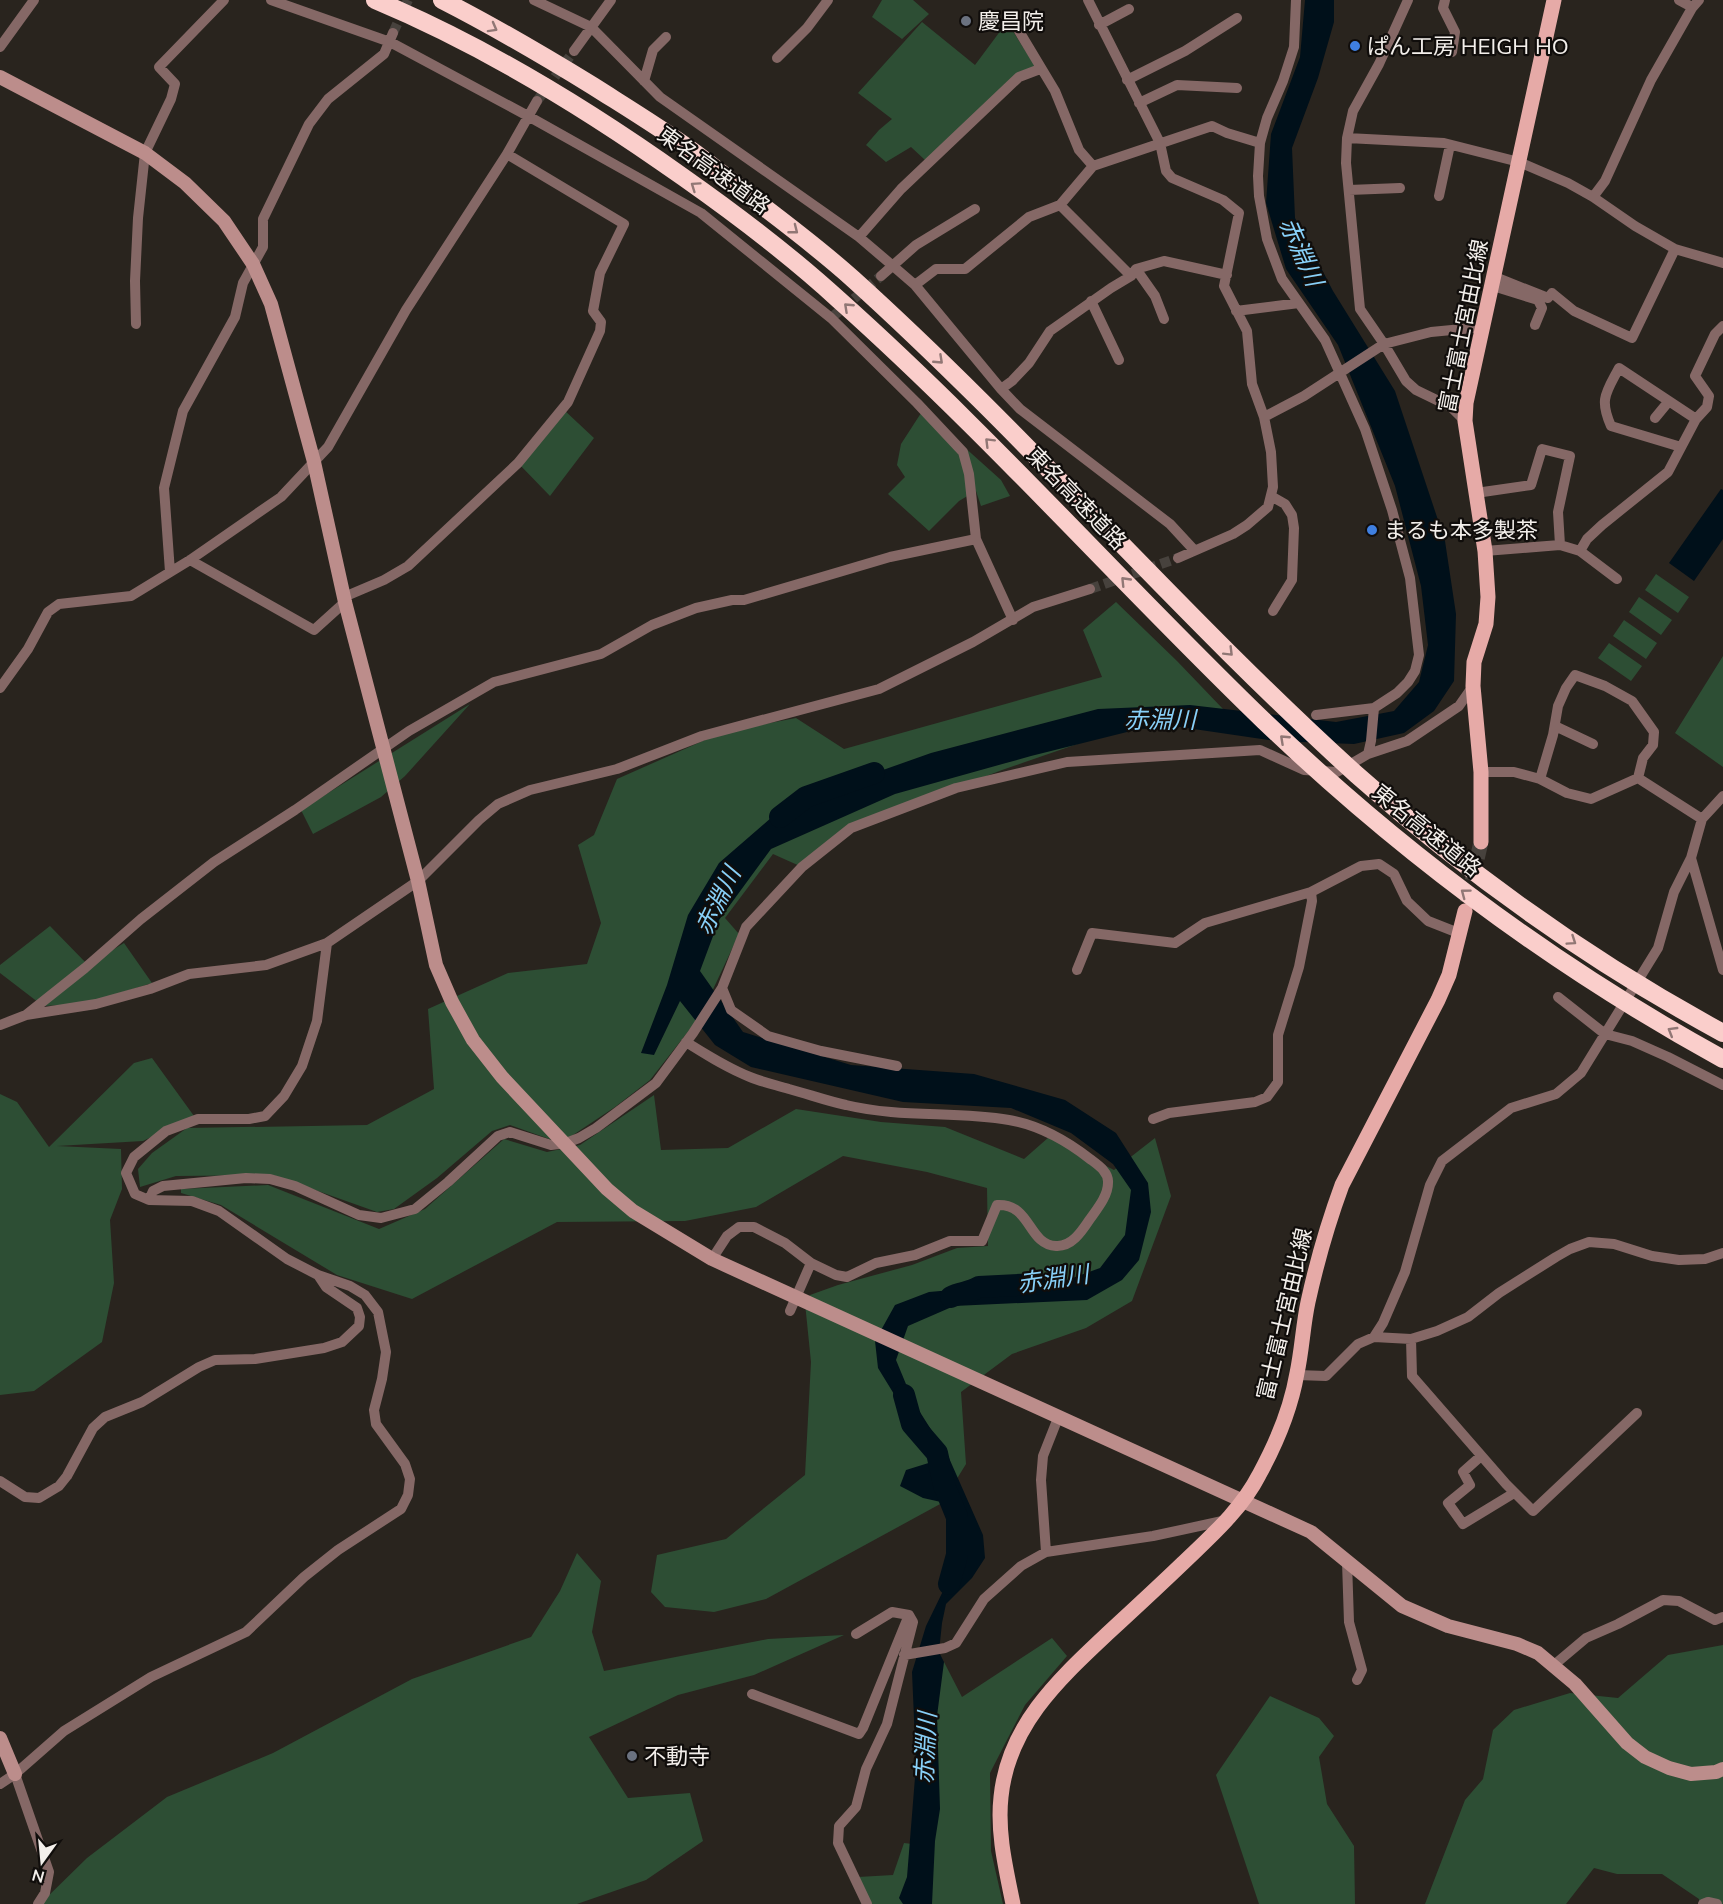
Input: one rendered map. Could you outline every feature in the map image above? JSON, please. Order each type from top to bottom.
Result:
[{"type":"highway","name":"東名高速道路","points":[[375,0],[441,30],[546,87],[614,128],[752,227],[837,298],[930,384],[1265,722],[1340,791],[1420,859],[1511,928],[1596,984],[1723,1059]]},
{"type":"highway","name":"東名高速道路","points":[[442,0],[558,65],[648,120],[812,243],[982,401],[1282,706],[1359,777],[1432,839],[1524,908],[1623,975],[1723,1033]]},
{"type":"main road","name":"富士富士宮由比線","points":[[1481,842],[1481,772],[1473,686],[1474,662],[1486,624],[1488,597],[1485,551],[1465,421],[1466,403],[1554,0]]},
{"type":"main road","name":"富士富士宮由比線","points":[[1013,1904],[1000,1824],[1000,1798],[1004,1772],[1014,1744],[1026,1722],[1069,1670],[1227,1520],[1243,1501],[1258,1476],[1271,1451],[1297,1375],[1307,1304],[1331,1213],[1342,1185],[1438,1000],[1449,975],[1465,911]]},
{"type":"street","points":[[0,47],[33,0]]},
{"type":"street","points":[[136,324],[135,281],[145,153],[171,99],[175,84],[159,67],[224,0]]},
{"type":"street","points":[[271,0],[392,37],[701,213],[831,318],[963,452],[969,474],[976,539],[1012,620]]},
{"type":"street","points":[[534,0],[591,27],[660,97],[859,237],[915,285],[1020,409],[1170,524],[1194,550]]},
{"type":"street","points":[[574,51],[611,0]]},
{"type":"street","points":[[777,58],[807,28],[828,0]]},
{"type":"street","points":[[1088,0],[1160,143],[1166,171],[1172,178],[1223,200],[1239,213],[1224,286],[1247,331],[1252,384],[1264,417],[1273,487],[1268,507],[1247,525],[1233,534],[1178,558]]},
{"type":"street","points":[[1296,0],[1294,47],[1260,143],[1259,196],[1267,239],[1282,279],[1324,340],[1365,429],[1392,510],[1410,578],[1419,655],[1415,671],[1408,682],[1397,693],[1374,708],[1316,715]]},
{"type":"street","points":[[1408,0],[1379,64],[1353,111],[1347,138],[1349,190],[1360,309],[1406,381],[1416,390],[1451,406],[1465,421]]},
{"type":"street","points":[[1445,0],[1443,8],[1455,32],[1452,52]]},
{"type":"street","points":[[1593,197],[1605,181],[1652,80],[1696,4],[1679,0]]},
{"type":"street","points":[[1099,25],[1128,9]]},
{"type":"street","points":[[1127,80],[1185,51],[1237,18]]},
{"type":"street","points":[[1016,26],[1055,91],[1079,150],[1093,166]]},
{"type":"street","points":[[170,572],[164,488],[183,411],[235,317],[243,283],[263,247],[263,219],[309,124],[328,99],[384,54],[392,37]]},
{"type":"street","points":[[645,81],[653,50],[666,37]]},
{"type":"street","points":[[859,237],[901,189],[1019,77],[1040,69]]},
{"type":"street","points":[[0,77],[145,153],[185,183],[224,221],[253,264],[271,303],[314,462],[345,599],[418,881],[436,965],[452,1002],[473,1040],[502,1077],[607,1189],[633,1211],[712,1259],[1311,1532],[1402,1606],[1423,1617],[1517,1644],[1538,1653],[1575,1684],[1627,1743],[1645,1757],[1669,1768],[1691,1774],[1716,1772],[1723,1769]]},
{"type":"street","points":[[1139,103],[1177,85],[1237,88]]},
{"type":"street","points":[[0,688],[28,649],[48,612],[59,604],[131,596],[190,560],[281,497],[328,447],[406,310],[507,154],[537,101]]},
{"type":"street","points":[[915,285],[936,269],[965,269],[1029,217],[1060,205],[1093,166],[1212,126],[1260,143]]},
{"type":"street","points":[[1347,138],[1450,145],[1519,162],[1568,183],[1675,249],[1723,263]]},
{"type":"street","points":[[1439,196],[1450,145]]},
{"type":"street","points":[[190,560],[314,630],[345,599],[408,566],[518,463],[568,402],[600,331],[601,322],[593,311],[600,273],[624,225],[507,154]]},
{"type":"street","points":[[1349,190],[1400,188]]},
{"type":"street","points":[[1060,205],[1155,296],[1164,319]]},
{"type":"street","points":[[881,276],[916,245],[975,209]]},
{"type":"street","points":[[1494,282],[1548,298],[1552,293],[1574,311],[1632,338],[1675,249]]},
{"type":"street","points":[[1001,389],[1029,363],[1050,331],[1133,273],[1164,261],[1227,274]]},
{"type":"street","points":[[1494,282],[1538,300],[1542,308],[1535,325]]},
{"type":"street","points":[[1091,301],[1119,360]]},
{"type":"street","points":[[1236,311],[1299,303]]},
{"type":"street","points":[[1580,551],[1587,539],[1602,525],[1668,472],[1696,420],[1707,407],[1709,396],[1695,376],[1715,334],[1723,326]]},
{"type":"street","points":[[1264,417],[1304,396],[1384,344],[1431,332],[1483,327]]},
{"type":"street","points":[[1681,447],[1611,426],[1603,408],[1609,387],[1620,368],[1696,420]]},
{"type":"street","points":[[1655,418],[1669,401]]},
{"type":"street","points":[[1476,493],[1531,485],[1542,449],[1570,456],[1558,512],[1560,545]]},
{"type":"street","points":[[1270,496],[1285,504],[1292,515],[1294,528],[1292,580],[1273,611]]},
{"type":"street","points":[[26,1016],[141,919],[214,862],[409,731],[494,682],[601,654],[652,625],[696,608],[732,600],[744,600],[890,557],[976,539]]},
{"type":"street","points":[[1485,551],[1560,545],[1580,551],[1617,579]]},
{"type":"street","points":[[0,1024],[26,1016],[96,1004],[150,989],[189,974],[266,964],[327,943],[418,881],[498,804],[530,790],[617,769],[702,736],[879,689],[1033,607],[1090,589]]},
{"type":"street","points":[[1540,779],[1555,726],[1558,706],[1575,675],[1605,686],[1632,701],[1654,732],[1653,745],[1643,758],[1638,778]]},
{"type":"street","points":[[149,1200],[153,1191],[164,1186],[246,1178],[270,1179],[295,1186],[359,1215],[381,1218],[415,1209],[498,1136],[510,1132],[550,1145],[566,1143],[596,1128],[656,1083],[722,988],[746,927],[802,867],[851,828],[956,788],[1066,762],[1260,750],[1304,770],[1337,772],[1368,754],[1407,741],[1459,706],[1473,686]]},
{"type":"street","points":[[1368,754],[1374,708]]},
{"type":"street","points":[[1555,726],[1593,744]]},
{"type":"street","points":[[1481,772],[1514,772],[1540,779],[1567,793],[1591,799],[1638,778]]},
{"type":"street","points":[[1638,778],[1702,819]]},
{"type":"street","points":[[1374,1337],[1383,1323],[1405,1272],[1430,1185],[1442,1161],[1510,1108],[1557,1094],[1581,1073],[1658,948],[1674,892],[1691,858],[1702,819],[1723,796]]},
{"type":"street","points":[[1691,858],[1723,970]]},
{"type":"street","points":[[1077,970],[1092,933],[1175,943],[1205,923],[1311,892],[1361,866],[1380,864],[1394,874],[1407,901],[1428,921],[1461,934]]},
{"type":"street","points":[[1153,1119],[1169,1113],[1255,1102],[1267,1097],[1278,1082],[1278,1035],[1299,967],[1312,901],[1311,892]]},
{"type":"street","points":[[0,1784],[15,1774],[64,1731],[151,1677],[246,1632],[304,1577],[401,1509],[408,1495],[410,1479],[405,1464],[376,1424],[374,1410],[386,1352],[378,1312],[365,1295],[350,1286],[318,1275],[287,1259],[219,1211],[192,1201],[149,1200],[135,1194],[126,1173],[134,1157],[166,1131],[198,1119],[249,1119],[265,1116],[284,1096],[302,1066],[317,1021],[327,943]]},
{"type":"street","points":[[722,988],[731,1010],[768,1036],[821,1052],[897,1066]]},
{"type":"street","points":[[1558,997],[1605,1034],[1641,1045],[1723,1085]]},
{"type":"street","points":[[690,1037],[715,1060],[752,1078],[847,1106],[903,1115],[987,1117],[1011,1120],[1056,1136],[1104,1170],[1109,1182],[1098,1209],[1071,1243],[1058,1246],[1047,1244],[1039,1239],[1020,1212],[1006,1205],[997,1205],[981,1241],[950,1241],[915,1255],[876,1263],[847,1276],[836,1275],[811,1263],[785,1243],[754,1227],[739,1227],[727,1236],[712,1259]]},
{"type":"street","points":[[1297,1375],[1326,1376],[1358,1344],[1374,1337],[1412,1339],[1468,1317],[1500,1293],[1556,1257],[1589,1242],[1614,1244],[1652,1256],[1679,1260],[1705,1259],[1723,1253]]},
{"type":"street","points":[[790,1311],[811,1263]]},
{"type":"street","points":[[0,1481],[25,1497],[39,1498],[59,1486],[67,1476],[93,1428],[105,1417],[142,1402],[199,1367],[215,1360],[255,1359],[324,1348],[342,1342],[359,1326],[360,1317],[357,1308],[326,1287],[318,1275]]},
{"type":"street","points":[[1412,1339],[1412,1376],[1514,1493],[1533,1511],[1636,1413]]},
{"type":"street","points":[[1046,1552],[1042,1464],[1058,1418]]},
{"type":"street","points":[[1481,1456],[1463,1472],[1470,1485],[1448,1503],[1463,1524],[1514,1493]]},
{"type":"street","points":[[908,1655],[945,1648],[956,1643],[984,1599],[1021,1566],[1046,1552],[1153,1536],[1227,1520]]},
{"type":"street","points":[[1347,1562],[1349,1622],[1362,1670],[1357,1680]]},
{"type":"street","points":[[1554,1665],[1586,1638],[1663,1600],[1679,1601],[1714,1620],[1723,1617]]},
{"type":"street","points":[[856,1634],[892,1612],[909,1615]]},
{"type":"street","points":[[867,1904],[838,1843],[839,1826],[856,1807],[866,1769],[887,1724],[908,1655],[913,1622],[909,1615]]},
{"type":"street","points":[[752,1694],[859,1734],[909,1615]]},
{"type":"street","points":[[0,1738],[49,1872],[45,1893],[38,1904]]},
{"type":"street","points":[[1703,1904],[1708,1902],[1717,1904]]},
{"type":"green space","points":[[882,0],[913,0],[929,14],[902,39],[872,17]]},
{"type":"green space","points":[[922,22],[975,65],[1007,22],[1035,66],[925,160],[911,147],[886,162],[866,145],[892,119],[858,93]]},
{"type":"green space","points":[[563,409],[594,438],[550,496],[518,463]]},
{"type":"green space","points":[[923,410],[1001,480],[1010,496],[981,506],[976,491],[959,501],[929,531],[888,494],[905,477],[897,465],[901,444]]},
{"type":"green space","points":[[1656,574],[1689,597],[1678,613],[1645,590]]},
{"type":"green space","points":[[1639,597],[1672,620],[1661,635],[1629,612]]},
{"type":"green space","points":[[1116,602],[1223,709],[1167,713],[1002,770],[851,828],[802,867],[773,854],[725,918],[739,934],[701,1015],[650,1080],[567,1139],[552,1140],[510,1125],[492,1131],[437,1178],[394,1209],[377,1212],[273,1175],[176,1176],[140,1187],[138,1169],[152,1153],[187,1128],[367,1125],[434,1089],[428,1009],[508,973],[587,964],[601,923],[578,845],[594,835],[617,779],[723,732],[796,718],[844,749],[1102,677],[1083,630]]},
{"type":"green space","points":[[1624,620],[1657,643],[1646,659],[1613,636]]},
{"type":"green space","points":[[1609,643],[1642,666],[1631,681],[1598,658]]},
{"type":"green space","points":[[1723,656],[1723,767],[1675,733]]},
{"type":"green space","points":[[470,704],[405,776],[381,797],[313,834],[301,810]]},
{"type":"green space","points":[[50,926],[88,965],[124,943],[152,983],[85,1004],[43,1006],[0,973],[0,965]]},
{"type":"green space","points":[[152,1058],[194,1116],[143,1141],[57,1146],[121,1149],[122,1189],[110,1220],[114,1283],[102,1342],[34,1391],[0,1395],[0,1094],[17,1102],[49,1147],[134,1063]]},
{"type":"green space","points":[[654,1095],[661,1150],[728,1148],[796,1109],[881,1122],[945,1127],[1024,1159],[1049,1137],[1114,1170],[1155,1138],[1171,1196],[1132,1301],[1086,1328],[1012,1354],[961,1392],[966,1464],[942,1503],[766,1599],[714,1612],[665,1607],[651,1592],[657,1555],[726,1539],[805,1475],[811,1362],[805,1303],[810,1295],[912,1265],[957,1248],[988,1246],[987,1188],[927,1172],[843,1156],[756,1207],[685,1221],[557,1222],[412,1299],[337,1275],[221,1205],[181,1193],[181,1189],[268,1185],[379,1229],[425,1209],[504,1139],[547,1152],[580,1145]]},
{"type":"green space","points":[[577,1553],[601,1581],[592,1632],[604,1671],[768,1639],[844,1635],[754,1675],[678,1695],[589,1737],[628,1798],[690,1793],[703,1841],[646,1880],[577,1904],[40,1904],[87,1858],[167,1797],[273,1753],[412,1679],[531,1637],[560,1591]]},
{"type":"green space","points":[[1052,1638],[1067,1656],[1025,1705],[990,1773],[991,1851],[1003,1904],[867,1904],[858,1877],[893,1875],[904,1843],[929,1846],[933,1760],[915,1751],[915,1666],[944,1662],[962,1697]]},
{"type":"green space","points":[[1723,1645],[1723,1904],[1699,1904],[1699,1899],[1662,1874],[1617,1874],[1594,1868],[1566,1904],[1425,1904],[1465,1800],[1483,1779],[1493,1730],[1514,1710],[1570,1693],[1618,1698],[1668,1655]]},
{"type":"green space","points":[[1270,1696],[1319,1718],[1334,1736],[1319,1757],[1327,1804],[1354,1846],[1355,1904],[1259,1904],[1216,1775]]},
{"type":"water","points":[[1305,0],[1334,0],[1334,22],[1318,78],[1292,148],[1295,218],[1333,291],[1395,391],[1445,541],[1456,614],[1454,681],[1434,711],[1404,733],[1354,744],[1275,741],[1180,727],[1139,729],[895,794],[771,849],[719,920],[700,971],[743,1032],[851,1065],[974,1074],[1065,1100],[1116,1133],[1148,1183],[1151,1212],[1139,1260],[1122,1280],[1087,1300],[954,1306],[908,1326],[896,1360],[913,1401],[949,1458],[983,1535],[985,1558],[972,1578],[946,1604],[942,1623],[939,1652],[944,1662],[937,1716],[940,1809],[935,1841],[932,1904],[903,1904],[899,1898],[907,1877],[916,1765],[912,1672],[926,1626],[963,1540],[959,1506],[923,1498],[900,1486],[906,1470],[935,1461],[878,1368],[875,1341],[895,1305],[929,1292],[1067,1280],[1100,1268],[1125,1235],[1131,1190],[1113,1164],[1071,1133],[1011,1108],[903,1102],[751,1067],[715,1045],[680,1001],[654,1055],[641,1053],[667,985],[688,915],[719,863],[787,804],[931,753],[1098,709],[1190,705],[1336,722],[1394,711],[1419,682],[1428,645],[1421,586],[1395,486],[1338,345],[1286,269],[1266,203],[1271,134],[1300,57]]},
{"type":"water","points":[[1721,489],[1723,490],[1723,539],[1694,581],[1669,563]]},
{"type":"waterway","name":"赤淵川","points":[[780,817],[806,797],[874,773]]},
{"type":"waterway","name":"赤淵川","points":[[951,1297],[979,1287],[1035,1284]]},
{"type":"waterway","name":"赤淵川","points":[[904,1395],[912,1424],[937,1453],[944,1485],[957,1517],[957,1555],[949,1584]]},
{"type":"tunnel","points":[[393,33],[408,0]]},
{"type":"tunnel","points":[[537,101],[574,51]]},
{"type":"tunnel","points":[[831,318],[881,276]]},
{"type":"tunnel","points":[[1090,589],[1178,558]]},
{"type":"tunnel","points":[[1467,903],[1481,842]]},
{"type":"place","name":"慶昌院","points":[[966,21]]},
{"type":"place","name":"ぱん工房 HEIGH HO","points":[[1355,46]]},
{"type":"place","name":"まるも本多製茶","points":[[1372,530]]},
{"type":"place","name":"不動寺","points":[[632,1756]]}]
